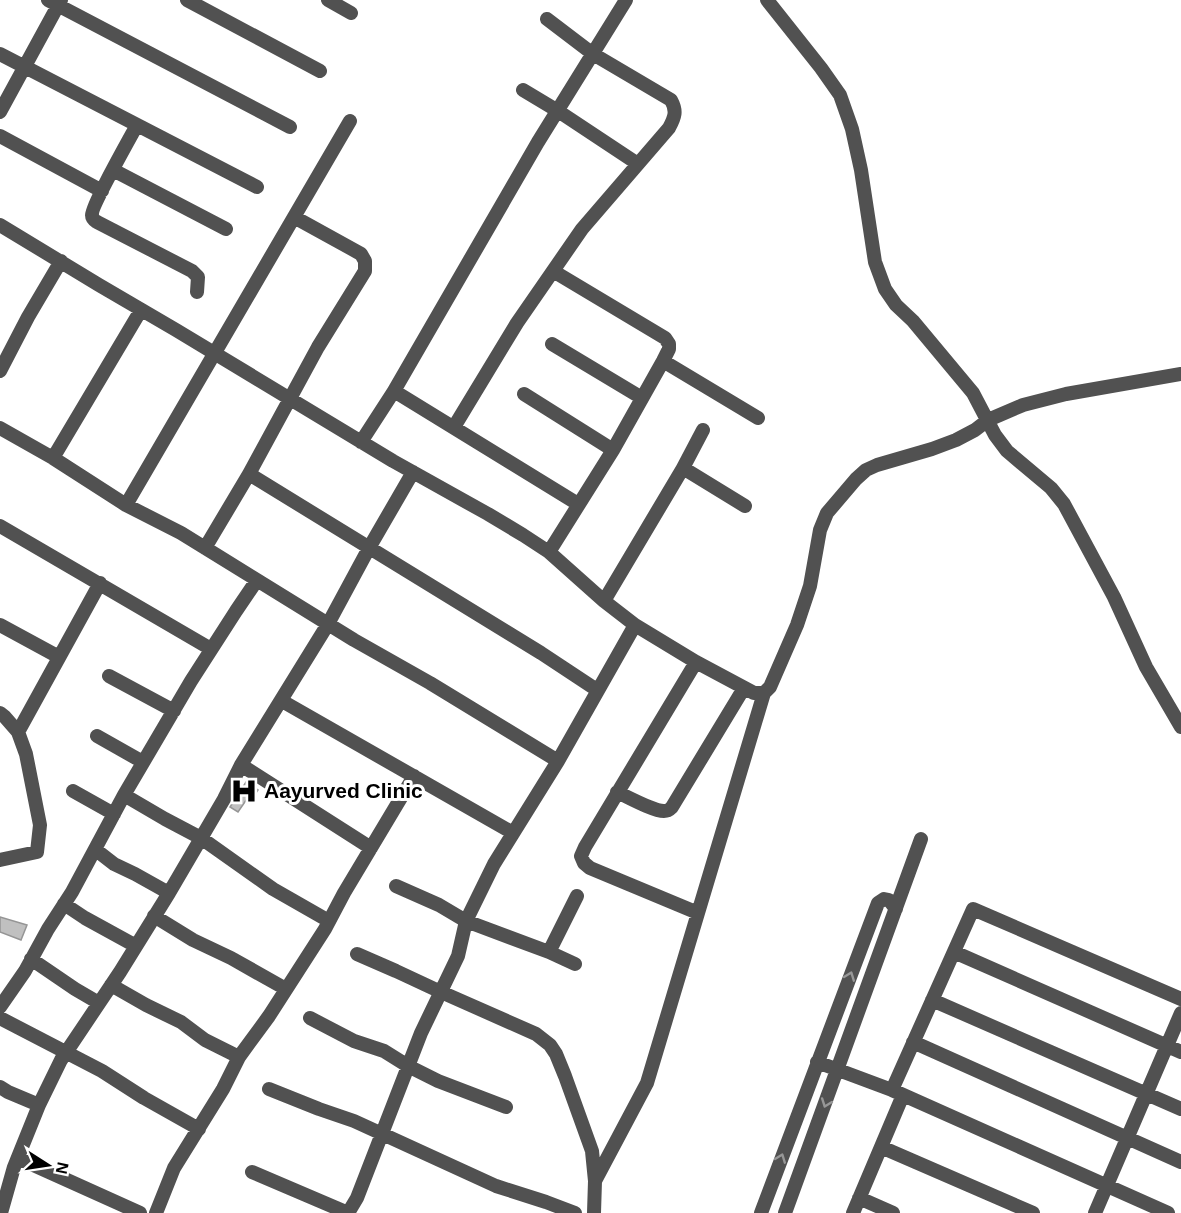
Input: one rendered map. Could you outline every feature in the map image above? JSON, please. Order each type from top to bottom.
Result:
[{"type":"street","points":[[187,0],[320,71]]},
{"type":"street","points":[[327,0],[351,13]]},
{"type":"street","points":[[362,442],[499,209],[626,0]]},
{"type":"street","points":[[768,0],[840,95],[852,129],[861,170],[875,262],[885,289],[896,305],[913,321],[973,393],[995,435],[1007,451],[1051,488],[1064,504],[1114,597],[1146,667],[1181,727]]},
{"type":"street","points":[[0,112],[56,2],[290,127]]},
{"type":"street","points":[[454,427],[517,323],[582,229],[669,128],[674,118],[675,107],[671,100],[593,54],[547,19]]},
{"type":"street","points":[[0,54],[257,187]]},
{"type":"street","points":[[523,90],[638,164]]},
{"type":"street","points":[[126,505],[350,121]]},
{"type":"street","points":[[137,125],[91,216],[192,271],[198,277],[197,292]]},
{"type":"street","points":[[0,135],[102,191]]},
{"type":"street","points":[[113,170],[226,229]]},
{"type":"street","points":[[205,548],[249,474],[318,347],[364,271],[365,261],[361,254],[294,217]]},
{"type":"street","points":[[0,225],[362,442],[523,535],[549,552],[635,625],[744,688],[754,693],[764,693]]},
{"type":"street","points":[[0,370],[61,261]]},
{"type":"street","points":[[549,552],[613,450],[669,349],[665,338],[553,271]]},
{"type":"street","points":[[53,458],[141,310]]},
{"type":"street","points":[[552,344],[642,398]]},
{"type":"street","points":[[663,361],[758,418]]},
{"type":"street","points":[[595,1181],[647,1083],[764,693],[770,687],[797,625],[810,586],[820,530],[827,513],[866,470],[956,440],[988,420],[1023,405],[1181,374]]},
{"type":"street","points":[[394,391],[578,504]]},
{"type":"street","points":[[524,394],[613,450]]},
{"type":"street","points":[[0,428],[53,458],[126,505],[175,530],[354,640],[558,760]]},
{"type":"street","points":[[604,601],[703,430]]},
{"type":"street","points":[[683,468],[745,506]]},
{"type":"street","points":[[1,1213],[11,1163],[61,1060],[136,946],[201,838],[242,765],[328,624],[413,472]]},
{"type":"street","points":[[249,474],[541,653],[597,690]]},
{"type":"street","points":[[0,526],[211,649]]},
{"type":"street","points":[[0,1007],[25,971],[96,850],[143,762],[211,649],[257,580]]},
{"type":"street","points":[[18,732],[100,584]]},
{"type":"street","points":[[0,625],[59,657]]},
{"type":"street","points":[[252,1172],[348,1213],[357,1198],[421,1033],[458,956],[466,921],[494,864],[558,760],[635,625]]},
{"type":"street","points":[[696,662],[581,856],[590,868],[698,913]]},
{"type":"street","points":[[109,676],[174,711]]},
{"type":"street","points":[[617,792],[656,809],[668,811],[744,688]]},
{"type":"street","points":[[282,701],[513,833]]},
{"type":"street","points":[[0,713],[18,732],[26,754],[39,825],[37,852],[0,860]]},
{"type":"street","points":[[97,736],[143,762]]},
{"type":"street","points":[[242,765],[371,848]]},
{"type":"street","points":[[156,1213],[174,1168],[223,1089],[239,1057],[269,1016],[329,921],[414,776]]},
{"type":"street","points":[[73,791],[114,814]]},
{"type":"street","points":[[124,795],[201,838],[273,889],[329,921]]},
{"type":"street","points":[[785,1213],[921,839]]},
{"type":"street","points":[[96,850],[114,864],[168,893]]},
{"type":"street","points":[[396,885],[439,905],[466,921],[575,964]]},
{"type":"street","points":[[549,952],[577,896]]},
{"type":"street","points":[[761,1213],[878,903],[884,898],[890,900],[896,909]]},
{"type":"street","points":[[64,904],[136,946]]},
{"type":"street","points":[[853,1213],[881,1147],[913,1042],[973,909],[1181,999]]},
{"type":"street","points":[[154,916],[193,940],[286,989]]},
{"type":"street","points":[[954,952],[1181,1052]]},
{"type":"street","points":[[357,954],[536,1034],[550,1045],[565,1076],[592,1151],[595,1181],[594,1213]]},
{"type":"street","points":[[31,959],[99,1003]]},
{"type":"street","points":[[111,984],[181,1022],[205,1040],[239,1057]]},
{"type":"street","points":[[932,1000],[1181,1109]]},
{"type":"street","points":[[1095,1213],[1181,1012]]},
{"type":"street","points":[[0,1018],[67,1051],[199,1129]]},
{"type":"street","points":[[310,1018],[354,1041],[384,1051],[408,1066],[471,1095],[506,1107]]},
{"type":"street","points":[[913,1042],[1181,1162]]},
{"type":"street","points":[[817,1062],[897,1092],[1168,1213]]},
{"type":"street","points":[[0,1087],[39,1105]]},
{"type":"street","points":[[269,1089],[354,1121],[496,1186],[575,1213]]},
{"type":"street","points":[[881,1147],[1034,1213]]},
{"type":"street","points":[[11,1163],[140,1213]]},
{"type":"street","points":[[859,1198],[893,1213]]},
{"type":"building","points":[[246,782],[258,790],[252,799],[249,796],[238,812],[230,807]]},
{"type":"building","points":[[0,917],[27,925],[21,940],[0,932]]},
{"type":"place","name":"Aayurved Clinic","points":[[244,791]]}]
